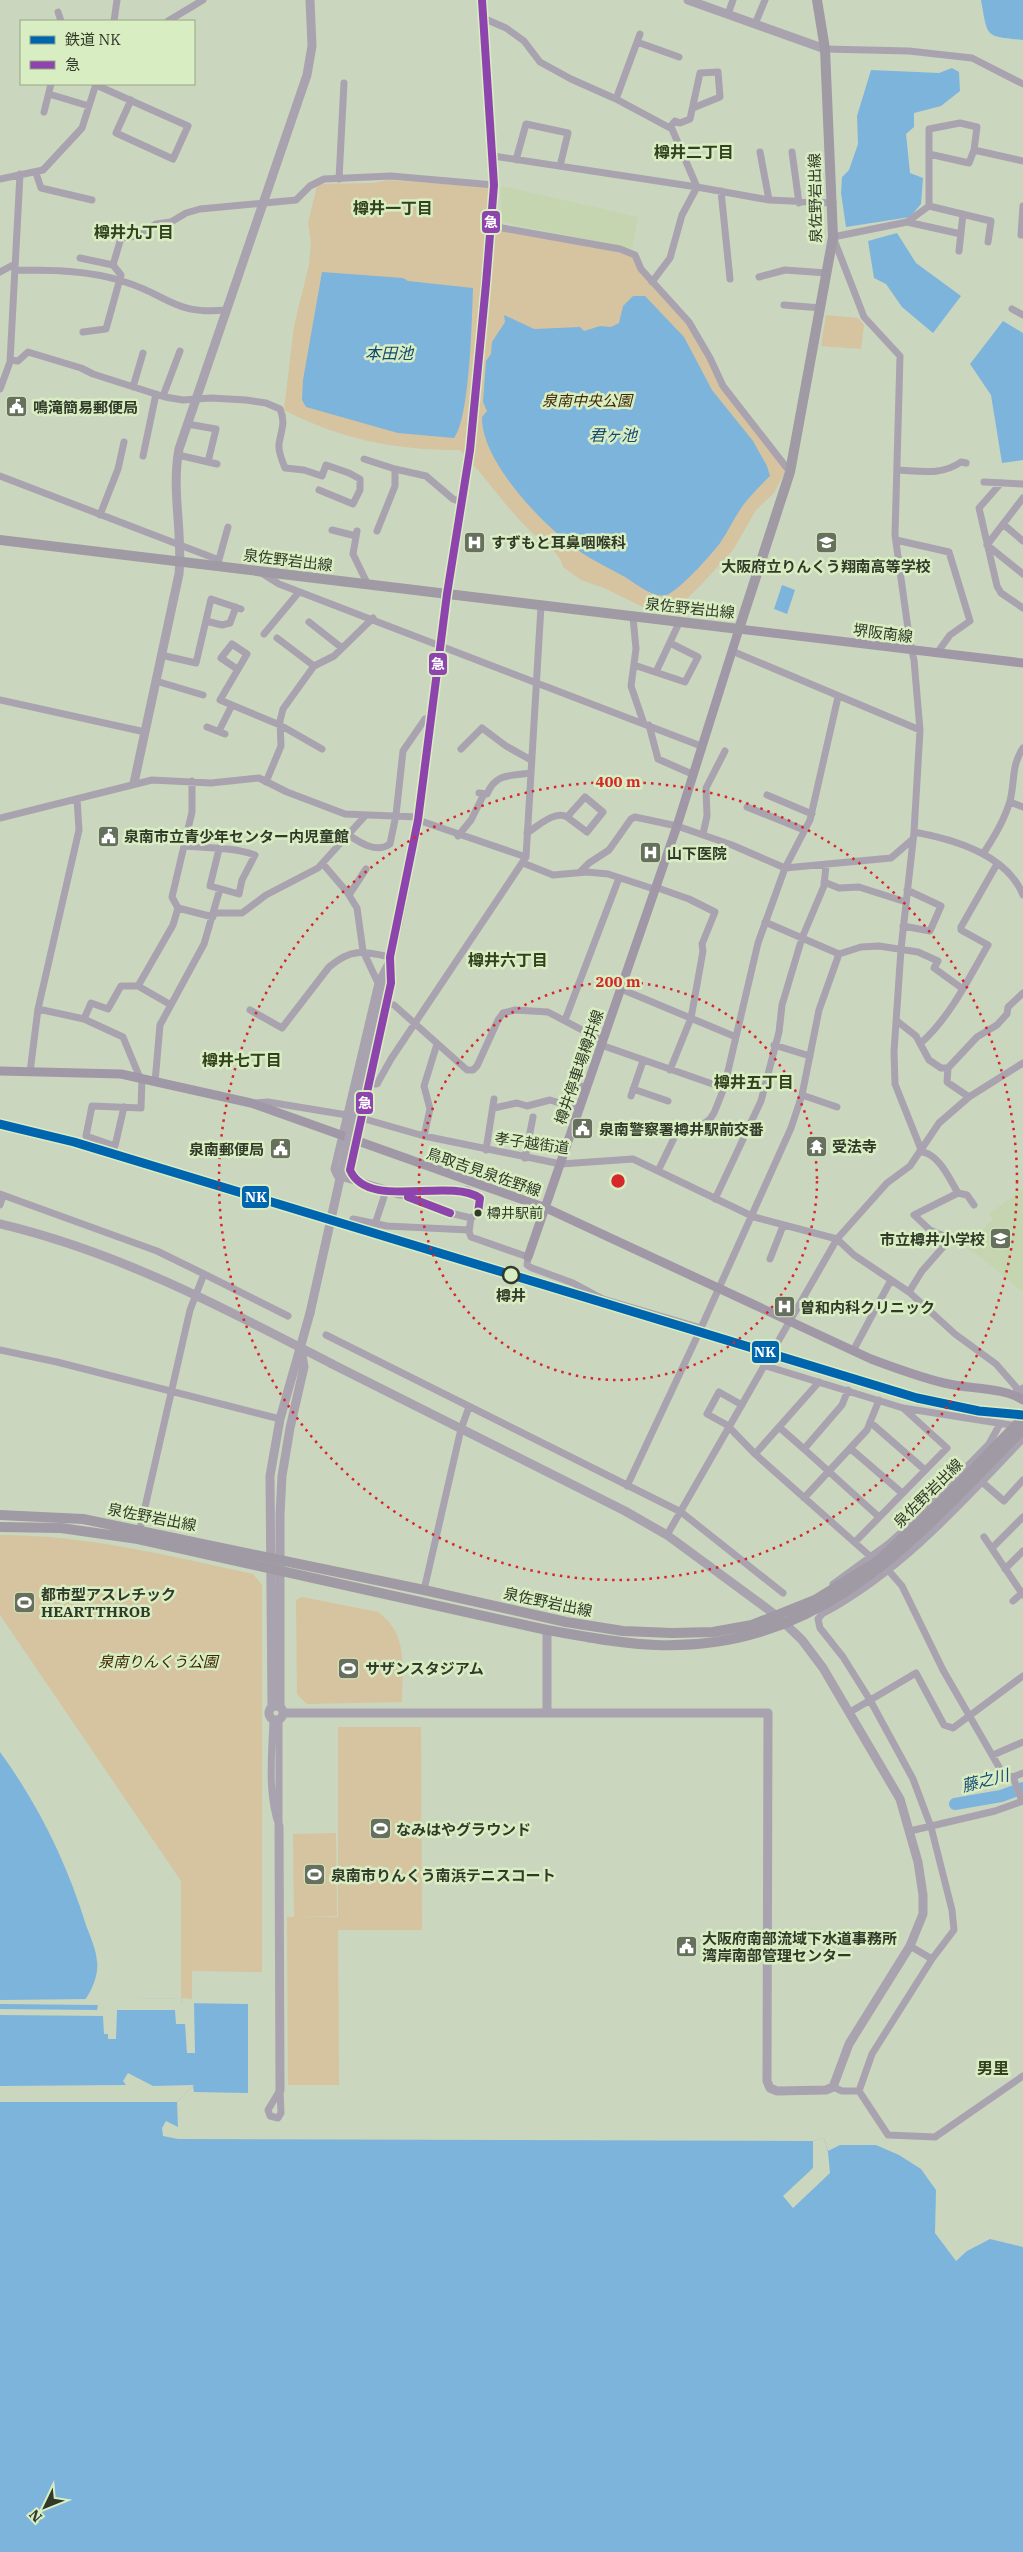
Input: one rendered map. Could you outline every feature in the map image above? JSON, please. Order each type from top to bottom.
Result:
[{"type":"main road","name":"泉佐野岩出線","points":[[0,540],[180,561],[218,563],[258,571],[740,630],[790,472],[833,237],[825,50],[817,0]]},
{"type":"main road","name":"堺阪南線","points":[[740,630],[1023,663]]},
{"type":"main road","name":"樽井停車場樽井線","points":[[528,1258],[654,888],[677,826],[701,746],[740,630]]},
{"type":"main road","name":"鳥取吉見泉佐野線","points":[[0,1072],[121,1074],[252,1104],[546,1208],[903,1372],[945,1384],[1021,1395]]},
{"type":"main road","name":"泉佐野岩出線","points":[[0,1515],[83,1519],[140,1529],[566,1622],[623,1631],[713,1632],[752,1625],[807,1604],[878,1561],[948,1501],[1023,1418]]},
{"type":"main road","name":"泉佐野岩出線","points":[[0,1527],[90,1530],[548,1630],[656,1645],[710,1642],[757,1633],[786,1624],[845,1593],[882,1567],[1023,1428]]},
{"type":"street","points":[[114,20],[117,0]]},
{"type":"street","points":[[170,20],[203,0]]},
{"type":"street","points":[[134,783],[180,561],[175,487],[178,454],[309,66],[312,46],[310,0]]},
{"type":"street","points":[[358,1182],[352,1178],[350,1170],[418,819],[447,594],[470,450],[494,185],[482,0]]},
{"type":"street","points":[[688,0],[698,2],[825,50],[909,51],[972,58],[1023,84]]},
{"type":"street","points":[[728,14],[733,0]]},
{"type":"street","points":[[755,24],[765,0]]},
{"type":"street","points":[[58,12],[61,20]]},
{"type":"street","points":[[483,18],[506,28],[524,41],[540,62],[670,127],[697,187]]},
{"type":"street","points":[[616,99],[640,34]]},
{"type":"street","points":[[637,42],[679,57]]},
{"type":"street","points":[[670,127],[675,121],[680,123],[690,119],[700,73],[718,72],[720,97],[693,108]]},
{"type":"street","points":[[339,179],[344,83]]},
{"type":"street","points":[[44,112],[51,85]]},
{"type":"street","points":[[0,179],[20,174],[36,173],[43,170],[82,128],[96,85]]},
{"type":"street","points":[[98,85],[188,126],[173,159],[116,133],[130,100]]},
{"type":"street","points":[[49,94],[89,106]]},
{"type":"street","points":[[928,206],[929,129],[960,123],[977,127],[974,150],[969,163],[929,154]]},
{"type":"street","points":[[516,160],[526,124],[568,134],[560,166]]},
{"type":"street","points":[[974,150],[1023,161]]},
{"type":"street","points":[[760,152],[769,200]]},
{"type":"street","points":[[792,152],[799,203]]},
{"type":"street","points":[[493,156],[697,187],[769,200],[799,203],[833,203]]},
{"type":"street","points":[[36,173],[41,188],[92,200]]},
{"type":"street","points":[[0,389],[4,369],[10,360],[20,174]]},
{"type":"street","points":[[113,265],[121,238],[137,236],[156,224],[171,222],[186,213],[200,209],[263,205],[296,200],[310,186],[324,180],[391,176],[494,185]]},
{"type":"street","points":[[652,282],[670,258],[682,215],[697,187]]},
{"type":"street","points":[[722,192],[730,279]]},
{"type":"street","points":[[928,206],[991,221],[988,242]]},
{"type":"street","points":[[907,222],[928,206]]},
{"type":"street","points":[[1023,206],[1021,235],[1023,235]]},
{"type":"street","points":[[959,251],[963,214]]},
{"type":"street","points":[[922,1152],[895,1084],[900,949],[914,836],[920,730],[912,650],[896,540],[900,356],[864,317],[833,237],[907,222],[961,234]]},
{"type":"street","points":[[491,226],[630,252],[635,255],[641,269],[689,322],[710,358],[723,386],[790,472]]},
{"type":"street","points":[[80,258],[113,265],[121,275],[106,329],[83,332]]},
{"type":"street","points":[[0,272],[15,267],[60,270],[121,280],[180,307],[204,312],[226,310]]},
{"type":"street","points":[[759,276],[785,270],[827,273]]},
{"type":"street","points":[[784,305],[821,308]]},
{"type":"street","points":[[1012,309],[1023,315]]},
{"type":"street","points":[[10,360],[18,361],[28,352],[159,395],[196,400],[212,398],[266,403],[280,409],[284,428],[279,445],[285,468],[304,470],[322,476],[326,465],[360,479],[360,490],[353,504],[319,490]]},
{"type":"street","points":[[143,456],[159,395],[180,352]]},
{"type":"street","points":[[133,387],[143,353]]},
{"type":"street","points":[[187,424],[216,428],[208,462]]},
{"type":"street","points":[[100,515],[118,469],[124,442]]},
{"type":"street","points":[[178,454],[217,464]]},
{"type":"street","points":[[364,458],[396,469],[426,476],[453,498],[462,502]]},
{"type":"street","points":[[897,470],[938,472],[946,471],[962,462],[966,463]]},
{"type":"street","points":[[377,532],[395,486],[396,469]]},
{"type":"street","points":[[0,476],[180,545],[218,563],[228,527]]},
{"type":"street","points":[[984,482],[1023,484]]},
{"type":"street","points":[[1001,483],[979,508],[997,586],[1001,592],[1023,608]]},
{"type":"street","points":[[987,545],[1022,502]]},
{"type":"street","points":[[1003,524],[1023,541]]},
{"type":"street","points":[[332,530],[357,533],[353,554],[368,585]]},
{"type":"street","points":[[896,540],[949,552],[970,621],[950,635],[938,653]]},
{"type":"street","points":[[987,545],[1023,574]]},
{"type":"street","points":[[258,571],[278,584],[373,618],[701,746]]},
{"type":"street","points":[[264,634],[299,592]]},
{"type":"street","points":[[161,656],[196,663],[211,599],[238,608],[230,623],[222,625],[206,621]]},
{"type":"street","points":[[366,1080],[377,1084],[391,1058],[415,1025],[524,860],[541,606]]},
{"type":"street","points":[[633,617],[636,649],[631,686],[647,724],[658,759],[692,774]]},
{"type":"street","points":[[266,782],[281,746],[280,725],[283,710],[314,666],[334,656],[373,618]]},
{"type":"street","points":[[310,622],[342,648]]},
{"type":"street","points":[[656,672],[679,623]]},
{"type":"street","points":[[277,638],[314,666]]},
{"type":"street","points":[[634,665],[685,682],[698,657],[670,643]]},
{"type":"street","points":[[732,651],[920,730]]},
{"type":"street","points":[[237,669],[220,700],[280,725],[322,749]]},
{"type":"street","points":[[156,681],[203,694]]},
{"type":"street","points":[[658,1171],[676,1134],[683,1129],[698,1128],[710,1119],[724,1088],[765,922],[785,868],[812,814],[838,697]]},
{"type":"street","points":[[0,700],[145,732]]},
{"type":"street","points":[[207,727],[222,733],[232,705]]},
{"type":"street","points":[[347,834],[366,845],[379,849],[386,847],[393,837],[403,751],[425,719],[431,718]]},
{"type":"street","points":[[461,749],[482,728],[506,746],[531,760]]},
{"type":"street","points":[[983,854],[1000,828],[1010,802],[1013,767],[1023,748]]},
{"type":"street","points":[[703,834],[707,816],[706,788],[726,750]]},
{"type":"street","points":[[458,836],[472,820],[482,793],[486,794],[491,784],[499,778],[530,774]]},
{"type":"street","points":[[0,818],[134,783],[165,779],[212,783],[260,778],[336,812],[355,816],[396,815],[418,819],[524,860],[553,875],[579,873],[608,874],[688,899],[714,912],[702,944],[703,951],[691,1018],[670,1070]]},
{"type":"street","points":[[138,986],[173,925],[178,908],[172,897],[192,812],[192,782]]},
{"type":"street","points":[[767,795],[812,814]]},
{"type":"street","points":[[527,833],[558,814],[567,817],[587,832],[603,812],[585,798],[567,817]]},
{"type":"street","points":[[30,1072],[38,1009],[79,830],[77,799]]},
{"type":"street","points":[[1010,802],[1023,807]]},
{"type":"street","points":[[747,807],[804,830]]},
{"type":"street","points":[[178,908],[213,915],[242,913],[266,895],[323,864],[347,834],[365,816]]},
{"type":"street","points":[[579,873],[589,863],[609,850],[635,817],[703,834],[785,868],[891,858],[914,836],[936,836],[983,854],[1011,876],[1023,895]]},
{"type":"street","points":[[184,846],[219,849],[247,852],[255,855],[242,880],[239,894],[210,886],[219,849]]},
{"type":"street","points":[[323,864],[349,895],[359,917],[363,951],[378,983]]},
{"type":"street","points":[[922,1043],[963,989],[988,945],[961,930],[961,927],[997,864]]},
{"type":"street","points":[[715,1199],[761,1101],[774,1045],[779,1032],[782,1006],[802,938],[824,882],[826,865]]},
{"type":"street","points":[[349,895],[366,869]]},
{"type":"street","points":[[565,1020],[619,878]]},
{"type":"street","points":[[824,882],[839,888],[859,888],[906,902]]},
{"type":"street","points":[[155,1082],[160,1025],[204,944],[220,889]]},
{"type":"street","points":[[903,926],[930,931],[941,906],[907,890]]},
{"type":"street","points":[[765,922],[839,954],[861,947],[878,946],[918,952],[938,961],[934,968],[963,989]]},
{"type":"street","points":[[250,1010],[278,1027],[284,1027],[329,966],[347,954],[363,951],[390,957]]},
{"type":"street","points":[[399,1194],[412,1191],[467,1190],[476,1194],[482,1203],[478,1213],[471,1218],[469,1230],[471,1237],[528,1258],[527,1265],[532,1268],[573,1283],[603,1299],[701,1328],[750,1214],[791,1128],[802,1095],[819,1010],[839,954]]},
{"type":"street","points":[[390,957],[378,983],[334,1173],[342,1178],[399,1194],[471,1218]]},
{"type":"street","points":[[280,2090],[279,1826],[271,1787],[277,1713],[276,1570],[270,1476],[280,1419],[294,1362],[301,1348],[366,1080],[387,1003],[391,983],[390,957]]},
{"type":"street","points":[[84,1019],[91,1003],[108,1009],[121,986],[138,986],[171,1005]]},
{"type":"street","points":[[621,989],[736,1037]]},
{"type":"street","points":[[969,1097],[947,1082],[948,1068],[977,1037],[997,1025],[1007,1014],[1008,1007],[1023,993]]},
{"type":"street","points":[[387,1003],[394,1004],[467,1070],[473,1070],[478,1066],[498,1020],[503,1014],[515,1010],[548,1012],[565,1020],[602,1043],[643,1061],[724,1088]]},
{"type":"street","points":[[38,1009],[66,1013],[123,1037],[141,1079],[141,1108],[124,1107],[92,1106],[86,1136],[115,1146],[124,1107]]},
{"type":"street","points":[[897,1021],[922,1043],[929,1060],[940,1068],[948,1068]]},
{"type":"street","points":[[424,1136],[430,1109],[424,1086],[437,1044]]},
{"type":"street","points":[[774,1045],[810,1056]]},
{"type":"street","points":[[643,1061],[632,1093],[668,1101]]},
{"type":"street","points":[[668,1535],[792,1321],[837,1239],[887,1183],[910,1166],[922,1152],[939,1122],[969,1097],[1023,1063]]},
{"type":"street","points":[[563,1103],[572,1082],[587,1088]]},
{"type":"street","points":[[802,1095],[837,1107]]},
{"type":"street","points":[[486,1150],[494,1099]]},
{"type":"street","points":[[494,1108],[517,1103],[527,1106],[550,1100],[580,1109]]},
{"type":"street","points":[[252,1104],[268,1102],[347,1115]]},
{"type":"street","points":[[525,1158],[533,1117]]},
{"type":"street","name":"孝子越街道","points":[[361,1118],[424,1136],[561,1164],[624,1158],[633,1159],[750,1214],[783,1226],[837,1239]]},
{"type":"street","points":[[922,1152],[926,1152],[940,1164],[958,1193]]},
{"type":"street","points":[[342,1178],[350,1170]]},
{"type":"street","points":[[375,1224],[386,1191]]},
{"type":"street","points":[[910,1292],[922,1271],[944,1246],[946,1237],[930,1230],[914,1215],[958,1193],[966,1195],[974,1205]]},
{"type":"street","points":[[0,1205],[2,1195],[157,1251],[288,1316]]},
{"type":"street","points":[[353,1219],[375,1224],[469,1230]]},
{"type":"street","points":[[0,1224],[44,1234],[152,1274],[625,1511],[668,1535],[777,1616],[802,1640],[823,1668],[900,1799],[910,1831],[923,1895],[923,1914],[910,1946],[858,2026],[849,2044],[833,2087],[826,2090],[777,2091],[770,2088],[767,2081],[768,1713],[277,1713]]},
{"type":"street","points":[[770,1259],[783,1226]]},
{"type":"street","points":[[837,1239],[854,1254],[910,1292],[955,1334],[996,1364],[1021,1395]]},
{"type":"street","points":[[140,1529],[195,1295],[204,1274]]},
{"type":"street","points":[[853,1350],[891,1280]]},
{"type":"street","points":[[326,1335],[681,1512],[783,1593]]},
{"type":"street","points":[[627,1486],[696,1339]]},
{"type":"street","points":[[275,1558],[282,1476],[304,1366],[301,1348]]},
{"type":"street","points":[[0,1350],[280,1419]]},
{"type":"street","points":[[766,1366],[903,1408],[1023,1428]]},
{"type":"street","points":[[755,1454],[819,1382]]},
{"type":"street","points":[[804,1449],[842,1405],[848,1390]]},
{"type":"street","points":[[742,1405],[719,1392],[707,1414],[729,1428],[755,1454],[871,1556]]},
{"type":"street","points":[[804,1498],[867,1430],[879,1400]]},
{"type":"street","points":[[424,1590],[461,1429],[469,1407]]},
{"type":"street","points":[[855,1542],[947,1448],[903,1408]]},
{"type":"street","points":[[870,1422],[925,1470]]},
{"type":"street","points":[[807,1604],[914,1521],[989,1444],[1000,1424]]},
{"type":"street","points":[[779,1428],[879,1517]]},
{"type":"street","points":[[859,2091],[872,2054],[932,1959],[954,1930],[952,1910],[931,1827],[913,1779],[870,1700],[843,1657],[820,1628],[818,1619],[822,1614],[865,1590],[888,1571],[982,1482],[1023,1439]]},
{"type":"street","points":[[851,1449],[902,1493]]},
{"type":"street","points":[[982,1482],[1004,1501],[1023,1480]]},
{"type":"street","points":[[992,1548],[1023,1516]]},
{"type":"street","points":[[984,1537],[1022,1593],[1013,1601]]},
{"type":"street","points":[[1005,1569],[1023,1551]]},
{"type":"street","points":[[888,1571],[902,1586],[943,1670],[1004,1774],[1014,1778],[1022,1800],[995,1811],[910,1831]]},
{"type":"street","points":[[547,1713],[548,1630]]},
{"type":"street","points":[[850,1712],[916,1673],[944,1725],[953,1728],[1023,1676]]},
{"type":"street","points":[[993,1755],[1023,1742]]},
{"type":"street","points":[[1014,1778],[1023,1773]]},
{"type":"street","points":[[910,1946],[932,1959]]},
{"type":"street","points":[[859,2091],[888,2135],[928,2138],[935,2137],[1023,2076]]},
{"type":"street","points":[[833,2087],[842,2091],[859,2091]]},
{"type":"shaded area","points":[[501,186],[638,217],[632,249],[502,222]]},
{"type":"shaded area","name":"市立樽井小学校","points":[[1023,1190],[1023,1292],[969,1248],[972,1244],[977,1247],[980,1233],[993,1219],[989,1214]]},
{"type":"green space","name":"泉南中央公園","points":[[388,180],[490,187],[488,227],[609,250],[633,257],[641,273],[683,317],[713,366],[783,468],[785,472],[774,493],[756,510],[733,550],[671,614],[651,611],[604,588],[581,580],[563,567],[562,562],[553,550],[516,516],[460,450],[414,448],[348,436],[284,410],[294,326],[309,265],[311,243],[308,223],[317,186],[321,184],[373,183]]},
{"type":"green space","points":[[826,315],[858,318],[864,325],[861,349],[821,346]]},
{"type":"green space","name":"泉南りんくう公園","points":[[0,1535],[64,1539],[128,1548],[253,1574],[262,1585],[262,1972],[192,1971],[192,1999],[181,1998],[181,1881],[0,1615]]},
{"type":"green space","name":"サザンスタジアム","points":[[302,1597],[378,1612],[388,1621],[395,1631],[402,1652],[402,1702],[307,1704],[297,1694],[296,1600]]},
{"type":"green space","name":"なみはやグラウンド","points":[[338,1727],[421,1727],[422,1930],[338,1930],[339,2085],[288,2085],[287,1917],[338,1917]]},
{"type":"green space","name":"泉南市りんくう南浜テニスコート","points":[[336,1833],[337,1916],[294,1917],[293,1834]]},
{"type":"water","points":[[981,0],[1023,0],[1023,40],[994,36],[990,33],[985,22]]},
{"type":"water","points":[[952,68],[959,72],[960,91],[941,106],[914,113],[914,127],[906,134],[910,173],[923,178],[921,204],[910,217],[846,227],[841,193],[842,177],[849,170],[858,144],[857,116],[871,70],[939,73]]},
{"type":"water","points":[[897,233],[916,263],[961,296],[933,333],[902,307],[886,284],[874,278],[868,241]]},
{"type":"water","name":"本田池","points":[[322,272],[403,278],[408,281],[473,288],[467,390],[464,410],[454,438],[398,433],[306,407],[302,400],[303,380]]},
{"type":"water","name":"君ヶ池","points":[[633,296],[645,296],[684,337],[712,390],[753,441],[767,466],[770,476],[744,504],[720,543],[710,555],[686,580],[666,595],[656,594],[639,587],[582,553],[551,528],[518,493],[492,454],[485,435],[482,417],[487,411],[483,402],[486,361],[491,354],[492,342],[505,322],[504,315],[534,329],[580,327],[584,331],[600,326],[611,327],[619,323],[623,306]]},
{"type":"water","points":[[1003,321],[1023,333],[1023,460],[1002,463],[991,395],[970,364]]},
{"type":"water","points":[[782,585],[795,590],[787,614],[774,609]]},
{"type":"water","points":[[0,1752],[27,1792],[50,1835],[70,1879],[93,1943],[97,1971],[85,2000],[181,1998],[182,2003],[248,2004],[248,2093],[194,2092],[193,2086],[177,2102],[178,2127],[166,2121],[162,2128],[163,2136],[178,2139],[813,2141],[824,2138],[828,2151],[840,2145],[876,2145],[899,2155],[921,2169],[936,2190],[935,2233],[956,2261],[967,2251],[990,2239],[1023,2247],[1023,2552],[0,2552]]},
{"type":"pier","points":[[181,1998],[182,2003],[194,2003],[195,2053],[187,2053],[185,2024],[176,2024],[175,2010],[117,2010],[116,2039],[108,2039],[108,2034],[104,2034],[103,2016],[0,2015],[0,2009],[97,2010],[98,2005],[0,2004],[0,2000]]},
{"type":"pier","points":[[128,2073],[153,2086],[194,2085],[177,2102],[0,2102],[0,2086],[126,2085],[123,2081]]},
{"type":"pier","points":[[824,2138],[828,2152],[830,2173],[793,2208],[783,2196],[813,2168],[813,2141]]},
{"type":"waterway","name":"藤之川","points":[[955,1804],[1001,1796],[1023,1788]]},
{"type":"rail line","name":"NK","points":[[0,1124],[74,1142],[917,1398],[979,1411],[1023,1415]]},
{"type":"transit line","name":"急","points":[[478,1213],[480,1198],[466,1192],[409,1192],[373,1189],[359,1182],[350,1170],[391,983],[390,957],[418,820],[447,594],[470,450],[494,185],[482,0]]},
{"type":"transit line","name":"急","points":[[408,1197],[450,1213]]},
{"type":"place","name":"鳴滝簡易郵便局","points":[[17,407]]},
{"type":"place","name":"すずもと耳鼻咽喉科","points":[[475,542]]},
{"type":"place","name":"大阪府立りんくう翔南高等学校","points":[[826,543]]},
{"type":"place","name":"泉南市立青少年センター内児童館","points":[[108,836]]},
{"type":"place","name":"山下医院","points":[[651,853]]},
{"type":"place","name":"泉南警察署樽井駅前交番","points":[[583,1129]]},
{"type":"place","name":"受法寺","points":[[816,1146]]},
{"type":"place","name":"泉南郵便局","points":[[280,1149]]},
{"type":"place","name":"樽井駅前","points":[[478,1213]]},
{"type":"place","name":"市立樽井小学校","points":[[1001,1239]]},
{"type":"place","name":"樽井","points":[[511,1275]]},
{"type":"place","name":"曽和内科クリニック","points":[[784,1307]]},
{"type":"place","name":"都市型アスレチック HEARTTHROB","points":[[25,1603]]},
{"type":"place","name":"サザンスタジアム","points":[[349,1668]]},
{"type":"place","name":"なみはやグラウンド","points":[[380,1829]]},
{"type":"place","name":"泉南市りんくう南浜テニスコート","points":[[315,1875]]},
{"type":"place","name":"大阪府南部流域下水道事務所 湾岸南部管理センター","points":[[686,1947]]},
{"type":"district","name":"樽井二丁目","points":[[694,152]]},
{"type":"district","name":"樽井一丁目","points":[[393,208]]},
{"type":"district","name":"樽井九丁目","points":[[134,232]]},
{"type":"district","name":"樽井六丁目","points":[[508,960]]},
{"type":"district","name":"樽井七丁目","points":[[242,1060]]},
{"type":"district","name":"樽井五丁目","points":[[754,1082]]},
{"type":"district","name":"男里","points":[[993,2068]]}]
